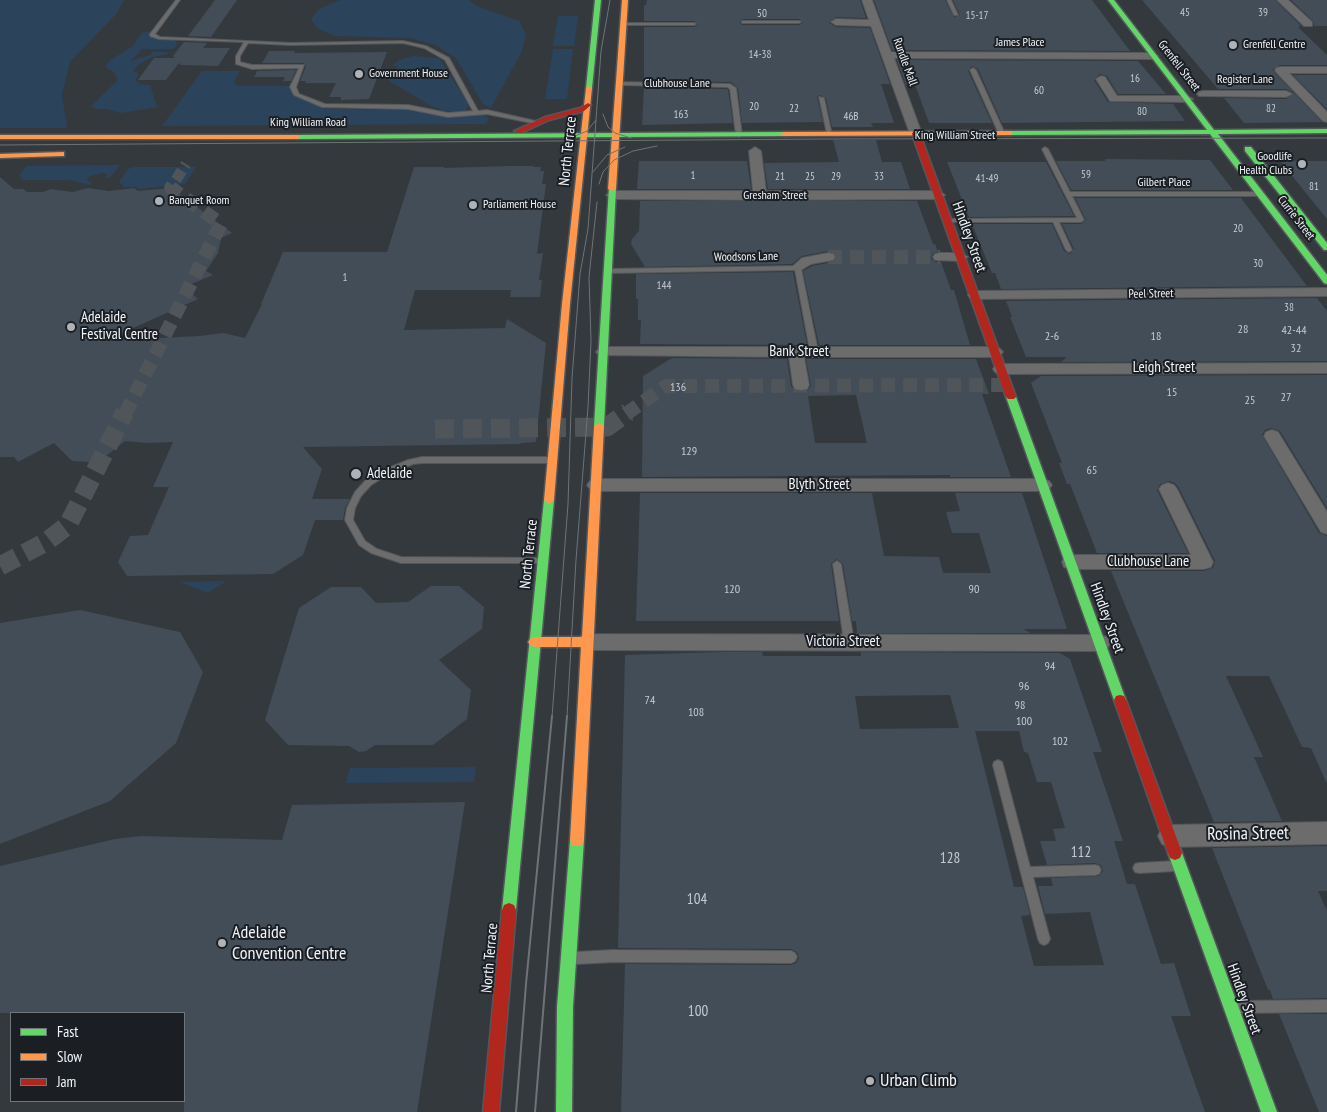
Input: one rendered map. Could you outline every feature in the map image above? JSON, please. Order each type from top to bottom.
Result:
[{"type":"main road","name":"North Terrace","points":[[491,1112],[534,642],[544,561],[566,304],[592,151],[585,135],[598,0]]},
{"type":"main road","points":[[564,1112],[565,1024],[579,815],[612,195],[618,151],[615,135],[625,0]]},
{"type":"main road","name":"Grenfell Street","points":[[1111,0],[1225,148]]},
{"type":"main road","name":"Grenfell Street","points":[[1200,90],[1214,107]]},
{"type":"main road","points":[[498,136],[513,133],[537,122],[582,110],[588,104]]},
{"type":"main road","points":[[1225,120],[1234,132]]},
{"type":"main road","name":"King William Street","points":[[615,135],[1327,131]]},
{"type":"main road","name":"Currie Street","points":[[1234,132],[1327,248]]},
{"type":"main road","name":"Hindley Street","points":[[916,134],[917,150],[948,221],[1269,1112]]},
{"type":"main road","name":"King William Road","points":[[0,137],[615,135]]},
{"type":"main road","points":[[226,147],[232,136]]},
{"type":"main road","name":"Currie Street","points":[[1225,148],[1327,281]]},
{"type":"main road","points":[[1206,149],[1260,148]]},
{"type":"main road","points":[[1040,149],[1063,149]]},
{"type":"main road","name":"King William Street","points":[[917,150],[936,150]]},
{"type":"main road","points":[[568,151],[618,151]]},
{"type":"main road","points":[[0,156],[75,154]]},
{"type":"main road","points":[[534,642],[587,642]]},
{"type":"street","name":"Rundle Mall","points":[[867,0],[916,134]]},
{"type":"street","points":[[1282,0],[1308,24]]},
{"type":"street","points":[[836,22],[875,23]]},
{"type":"street","name":"James Place","points":[[887,56],[1153,56]]},
{"type":"street","points":[[1327,70],[1280,70],[1327,120]]},
{"type":"street","points":[[1101,79],[1114,99],[1186,99]]},
{"type":"street","name":"Register Lane","points":[[1200,90],[1286,94]]},
{"type":"street","points":[[755,151],[760,196]]},
{"type":"street","name":"Gresham Street","points":[[612,195],[938,195]]},
{"type":"street","points":[[798,268],[807,261],[828,257]]},
{"type":"street","points":[[940,257],[961,257]]},
{"type":"street","name":"Peel Street","points":[[974,295],[1327,292]]},
{"type":"street","name":"Bank Street","points":[[604,352],[995,352]]},
{"type":"street","points":[[796,352],[801,385]]},
{"type":"street","name":"Leigh Street","points":[[1001,369],[1327,368]]},
{"type":"street","points":[[1272,436],[1327,527]]},
{"type":"street","name":"Blyth Street","points":[[596,485],[1043,485]]},
{"type":"street","name":"Clubhouse Lane","points":[[1071,562],[1204,562],[1168,489]]},
{"type":"street","name":"Victoria Street","points":[[587,642],[1100,642]]},
{"type":"street","name":"Rosina Street","points":[[1170,836],[1327,832]]},
{"type":"lane","points":[[178,0],[152,35],[158,38],[291,44],[403,42],[420,45],[433,50],[447,59],[476,112]]},
{"type":"lane","points":[[949,0],[956,14]]},
{"type":"lane","points":[[744,22],[799,22]]},
{"type":"lane","points":[[624,24],[694,24]]},
{"type":"lane","points":[[247,41],[238,56],[238,63],[252,67],[302,66],[293,87],[297,95],[324,106],[408,107],[448,115],[487,112],[537,122]]},
{"type":"lane","points":[[973,70],[1002,134]]},
{"type":"lane","name":"Clubhouse Lane","points":[[619,84],[723,84],[733,88],[739,135]]},
{"type":"lane","points":[[821,98],[830,134]]},
{"type":"lane","points":[[948,221],[1081,220],[1068,194],[1040,149]]},
{"type":"lane","name":"Gilbert Place","points":[[1068,194],[1260,194]]},
{"type":"lane","points":[[1055,220],[1069,250]]},
{"type":"lane","name":"Woodsons Lane","points":[[608,272],[798,268],[814,352]]},
{"type":"lane","points":[[544,561],[401,560],[374,551],[362,543],[349,520],[351,508],[358,494],[368,483],[384,472],[411,462],[422,460],[553,460]]},
{"type":"lane","points":[[837,564],[850,642]]},
{"type":"lane","points":[[998,765],[1044,939]]},
{"type":"lane","points":[[1139,868],[1181,866]]},
{"type":"lane","points":[[1026,872],[1095,870]]},
{"type":"lane","points":[[569,959],[614,956],[792,957]]},
{"type":"lane","points":[[1232,1007],[1327,1006]]},
{"type":"shaded area","points":[[0,0],[124,0],[117,13],[70,62],[62,95],[67,128],[0,128]]},
{"type":"shaded area","points":[[340,0],[468,0],[479,7],[519,21],[526,34],[522,51],[491,108],[483,104],[456,58],[435,45],[410,38],[335,36],[317,28],[311,19],[319,9]]},
{"type":"shaded area","points":[[558,16],[578,16],[574,46],[553,46]]},
{"type":"shaded area","points":[[155,30],[153,37],[159,40],[174,40],[178,44],[173,49],[142,49],[131,61],[150,55],[153,52],[168,52],[168,54],[152,57],[138,65],[133,71],[138,73],[135,81],[139,82],[138,84],[150,85],[157,107],[121,113],[107,109],[96,109],[91,106],[118,80],[114,72],[105,67],[109,61],[133,46],[142,33]]},
{"type":"shaded area","points":[[553,49],[573,49],[567,99],[545,99]]},
{"type":"shaded area","points":[[413,56],[439,58],[469,105],[464,112],[445,111],[431,106],[388,80],[388,76],[395,76],[398,66],[392,66],[399,60]]},
{"type":"shaded area","points":[[202,71],[240,71],[234,82],[238,86],[295,86],[301,95],[322,107],[335,109],[410,110],[460,115],[483,114],[489,119],[486,124],[162,126]]},
{"type":"shaded area","points":[[120,165],[110,178],[106,178],[107,174],[103,173],[90,176],[87,180],[91,183],[90,185],[69,180],[22,180],[19,175],[27,166]]},
{"type":"shaded area","points":[[134,167],[196,167],[185,184],[139,189],[136,187],[124,187],[119,182],[128,169]]},
{"type":"shaded area","points":[[227,581],[207,593],[180,582]]},
{"type":"shaded area","points":[[476,767],[474,782],[346,783],[350,768]]},
{"type":"building","points":[[215,0],[237,0],[211,37],[188,36]]},
{"type":"building","points":[[647,0],[860,0],[866,18],[836,17],[829,23],[836,27],[870,28],[890,84],[881,84],[894,123],[871,123],[873,127],[832,127],[826,98],[819,95],[817,97],[823,122],[742,123],[738,88],[731,82],[644,81],[644,27],[694,27],[698,25],[694,21],[644,21],[644,5],[646,5]],"holes":[[[742,19],[799,19],[803,23],[799,25],[742,25],[740,23]]]},
{"type":"building","points":[[874,0],[945,0],[954,17],[960,15],[953,0],[1092,0],[1130,51],[892,50]]},
{"type":"building","points":[[1142,0],[1275,0],[1301,26],[1298,27],[1327,55],[1327,65],[1280,65],[1273,69],[1322,122],[1244,123],[1224,98],[1286,99],[1294,93],[1286,89],[1218,89]]},
{"type":"building","points":[[1291,0],[1327,0],[1327,26],[1314,26],[1313,21]]},
{"type":"building","points":[[184,42],[207,43],[203,48],[230,48],[218,66],[181,65],[179,63],[166,80],[138,80],[154,58],[175,58],[173,56]]},
{"type":"building","name":"Government House","points":[[269,51],[295,51],[294,53],[387,52],[369,99],[341,100],[341,97],[329,97],[336,83],[305,83],[306,81],[300,81],[306,66],[304,63],[262,63]]},
{"type":"building","points":[[897,60],[1138,61],[1166,94],[1118,94],[1107,76],[1100,74],[1094,80],[1108,102],[1173,104],[1185,121],[1002,123],[978,69],[972,66],[968,71],[992,123],[929,123],[915,85],[906,85]]},
{"type":"building","points":[[296,70],[291,81],[283,81],[285,77],[254,77],[257,71]]},
{"type":"building","points":[[1293,75],[1327,75],[1327,109]]},
{"type":"building","points":[[644,87],[726,89],[728,90],[733,123],[642,125]]},
{"type":"building","points":[[833,140],[876,140],[882,162],[901,162],[910,189],[768,189],[764,163],[839,162]]},
{"type":"building","points":[[1105,159],[1210,160],[1233,190],[1071,190],[1056,161],[1105,161]]},
{"type":"building","points":[[639,161],[747,161],[751,189],[637,189]]},
{"type":"building","points":[[1280,161],[1327,161],[1327,219]]},
{"type":"building","points":[[947,162],[1046,162],[1074,216],[969,217]]},
{"type":"building","points":[[414,167],[541,167],[540,171],[544,171],[542,184],[546,184],[537,254],[543,253],[539,280],[542,280],[540,297],[510,297],[511,290],[415,290],[404,330],[505,328],[507,319],[546,343],[536,442],[520,444],[303,447],[322,469],[312,499],[350,499],[345,508],[343,520],[315,520],[303,555],[273,574],[127,576],[118,562],[130,536],[148,535],[169,487],[153,487],[173,442],[148,443],[125,441],[101,460],[89,462],[72,461],[54,443],[18,462],[14,457],[0,457],[0,177],[14,189],[23,189],[27,192],[43,192],[51,189],[73,192],[88,188],[109,191],[134,188],[138,191],[171,188],[232,233],[221,238],[218,253],[206,271],[213,275],[184,287],[198,299],[104,341],[223,333],[245,338],[262,304],[283,252],[387,252]]},
{"type":"building","points":[[1075,198],[1241,198],[1307,286],[1001,289],[995,273],[992,273],[972,224],[1052,224],[1064,251],[1070,254],[1074,249],[1062,224],[1081,224],[1086,220]]},
{"type":"building","points":[[640,201],[917,201],[933,244],[935,244],[938,252],[933,253],[931,258],[935,262],[941,262],[951,290],[954,290],[970,345],[819,345],[803,271],[812,266],[833,262],[837,258],[835,253],[828,251],[802,256],[792,264],[645,267],[631,244],[632,239],[639,231]]},
{"type":"building","points":[[793,272],[807,345],[640,344],[641,320],[638,320],[636,274]]},
{"type":"building","points":[[1317,298],[1327,311],[1327,361],[1061,362],[1067,357],[1026,357],[1010,317],[1012,317],[1006,301]]},
{"type":"building","points":[[672,358],[787,359],[791,386],[795,391],[801,392],[807,391],[811,386],[806,359],[976,359],[989,394],[982,394],[1011,477],[950,477],[950,475],[642,477],[643,376]],"holes":[[[856,395],[867,443],[815,443],[808,396]]]},
{"type":"building","points":[[1327,375],[1327,508],[1280,431],[1271,428],[1265,430],[1262,435],[1319,533],[1327,536],[1327,784],[1311,748],[1302,747],[1269,676],[1226,676],[1263,757],[1254,757],[1282,821],[1214,822],[1111,571],[1204,571],[1213,568],[1215,561],[1179,488],[1175,483],[1169,481],[1160,484],[1157,490],[1188,553],[1097,553],[1070,484],[1067,484],[1059,463],[1062,463],[1031,383],[1041,376]]},
{"type":"building","points":[[640,493],[872,493],[884,556],[939,557],[943,573],[991,573],[979,533],[952,533],[946,512],[960,511],[955,493],[1022,493],[1067,629],[1024,629],[1030,633],[857,633],[856,621],[852,621],[843,564],[837,559],[831,564],[839,621],[636,621]]},
{"type":"building","points":[[431,586],[459,586],[484,607],[482,629],[439,660],[471,690],[467,719],[433,745],[375,745],[366,751],[359,752],[349,746],[288,745],[265,720],[299,608],[331,587],[361,587],[376,603],[408,602]]},
{"type":"building","points":[[80,610],[180,632],[203,672],[176,743],[110,801],[0,844],[0,623]]},
{"type":"building","points":[[720,652],[762,652],[763,656],[861,656],[861,652],[1060,653],[1070,659],[1102,752],[1093,752],[1123,841],[1114,841],[1127,884],[1135,884],[1161,964],[1174,963],[1191,1016],[1171,1016],[1205,1112],[621,1112],[625,964],[791,965],[796,963],[799,958],[797,952],[791,949],[618,948],[625,655]],"holes":[[[950,695],[959,728],[860,729],[855,696]],[[975,731],[1019,731],[1024,752],[1028,753],[1037,782],[1051,782],[1065,828],[1053,829],[1056,841],[1040,841],[1047,865],[1095,863],[1101,865],[1103,871],[1099,876],[1051,878],[1053,886],[1038,886],[1045,914],[1090,912],[1104,965],[1034,966],[1021,916],[1030,915],[1023,887],[1014,887]]]},
{"type":"building","name":"Adelaide Convention Centre","points":[[465,802],[417,1112],[184,1112],[185,1012],[0,1013],[0,866],[115,839],[141,836],[282,840],[292,805]]},
{"type":"building","points":[[1327,846],[1327,891],[1318,891],[1327,911],[1327,998],[1273,999],[1212,848]]},
{"type":"building","points":[[1279,1014],[1327,1014],[1327,1112],[1319,1112]]},
{"type":"tunnel","points":[[176,180],[186,164]]},
{"type":"tunnel","points":[[125,414],[221,224],[171,188],[177,179]]},
{"type":"tunnel","points":[[828,257],[940,257]]},
{"type":"tunnel","points":[[626,414],[666,386],[1007,385]]},
{"type":"tunnel","points":[[0,566],[46,542],[68,525],[125,412]]},
{"type":"tunnel","points":[[435,429],[607,427],[628,412]]},
{"type":"tram line","points":[[596,120],[601,51],[610,0]]},
{"type":"tram line","points":[[603,114],[608,127],[615,133],[631,138]]},
{"type":"tram line","points":[[568,139],[587,131],[596,120]]},
{"type":"tram line","points":[[594,141],[596,120]]},
{"type":"tram line","points":[[594,141],[1327,138]]},
{"type":"tram line","points":[[0,145],[594,141]]},
{"type":"tram line","points":[[552,717],[568,504],[572,378],[580,274],[588,229],[594,141]]},
{"type":"tram line","points":[[599,184],[603,172],[614,160],[633,151],[657,146]]},
{"type":"tram line","points":[[593,172],[607,155],[625,147]]},
{"type":"tram line","points":[[567,717],[576,560],[588,407],[591,341],[589,277],[597,202]]},
{"type":"tram line","points":[[516,1112],[526,984],[552,716]]},
{"type":"tram line","points":[[535,1112],[567,716]]},
{"type":"traffic: fast","points":[[589,88],[598,0]]},
{"type":"traffic: fast","points":[[1111,0],[1327,281]]},
{"type":"traffic: fast","points":[[1009,133],[1327,131]]},
{"type":"traffic: fast","points":[[297,137],[784,134]]},
{"type":"traffic: fast","points":[[1248,149],[1327,248]]},
{"type":"traffic: fast","points":[[599,426],[612,189]]},
{"type":"traffic: fast","points":[[1011,397],[1120,700]]},
{"type":"traffic: fast","points":[[509,910],[549,500]]},
{"type":"traffic: fast","points":[[564,1112],[565,1007],[577,840]]},
{"type":"traffic: fast","points":[[1175,853],[1269,1112]]},
{"type":"traffic: slow","points":[[612,189],[625,0]]},
{"type":"traffic: slow","points":[[549,500],[566,304],[589,88]]},
{"type":"traffic: slow","points":[[784,134],[1009,133]]},
{"type":"traffic: slow","points":[[0,137],[297,137]]},
{"type":"traffic: slow","points":[[0,156],[61,154]]},
{"type":"traffic: slow","points":[[577,840],[599,426]]},
{"type":"traffic: slow","points":[[534,642],[587,642]]},
{"type":"traffic: jam","points":[[518,131],[547,118],[582,110],[588,105]]},
{"type":"traffic: jam","points":[[916,134],[1011,397]]},
{"type":"traffic: jam","points":[[1120,700],[1175,853]]},
{"type":"traffic: jam","points":[[491,1112],[509,910]]},
{"type":"place","name":"Grenfell Centre","points":[[1233,45]]},
{"type":"place","name":"Government House","points":[[359,74]]},
{"type":"place","name":"Goodlife Health Clubs","points":[[1302,164]]},
{"type":"place","name":"Banquet Room","points":[[159,201]]},
{"type":"place","name":"Parliament House","points":[[473,205]]},
{"type":"place","name":"Adelaide Festival Centre","points":[[71,327]]},
{"type":"place","name":"Adelaide","points":[[356,474]]},
{"type":"place","name":"Adelaide Convention Centre","points":[[222,943]]},
{"type":"place","name":"Urban Climb","points":[[870,1081]]}]
